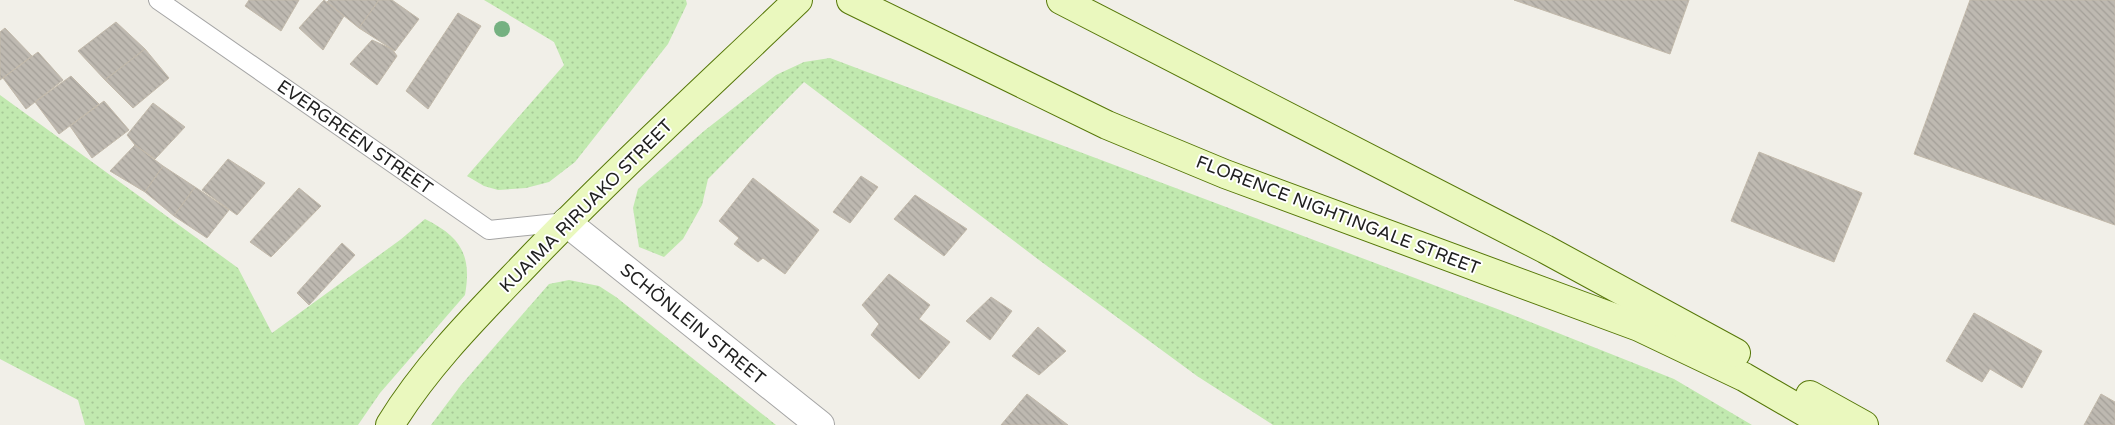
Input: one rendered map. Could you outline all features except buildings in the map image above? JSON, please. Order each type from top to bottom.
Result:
[{"type":"main road","name":"KUAIMA RIRUAKO STREET","points":[[390,425],[401,406],[452,341],[566,222],[798,0]]},
{"type":"main road","name":"FLORENCE NIGHTINGALE STREET","points":[[851,0],[1107,125],[1216,170],[1647,331],[1744,377],[1828,425]]},
{"type":"main road","points":[[1062,0],[1545,249],[1864,425]]},
{"type":"street","name":"SCHÖNLEIN STREET","points":[[566,222],[820,425]]},
{"type":"lane","name":"EVERGREEN STREET","points":[[158,0],[489,230],[566,222]]},
{"type":"green space","points":[[484,0],[686,0],[687,4],[668,44],[575,162],[549,182],[526,188],[498,190],[484,186],[467,176],[564,65],[554,42]]},
{"type":"green space","points":[[830,58],[1500,310],[1674,379],[1752,425],[1273,425],[1197,376],[1039,260],[804,82],[708,179],[702,205],[683,239],[664,257],[639,247],[633,208],[638,189],[704,131],[776,75],[804,62]]},
{"type":"green space","points":[[0,95],[238,268],[272,333],[400,240],[425,219],[447,233],[461,249],[467,269],[465,295],[380,393],[358,425],[85,425],[78,400],[0,359]]},
{"type":"green space","points":[[569,280],[599,286],[616,297],[776,425],[431,425],[461,385],[549,284]]}]
